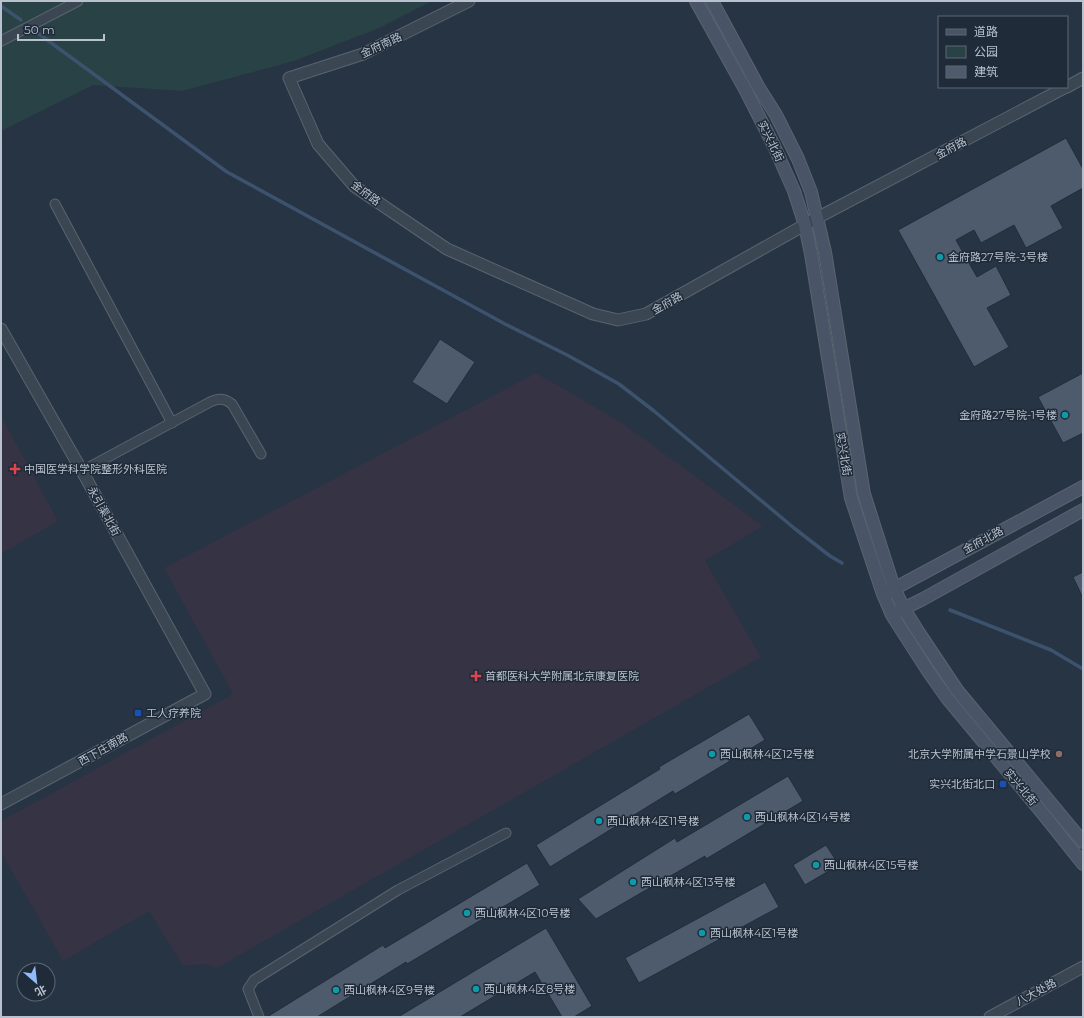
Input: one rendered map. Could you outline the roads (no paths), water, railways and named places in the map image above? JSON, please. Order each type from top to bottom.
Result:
[{"type":"main road","name":"实兴北街","points":[[696,1],[745,89],[774,146],[794,191],[805,225],[851,498],[883,594],[892,615],[947,698],[1035,803],[1083,864]]},
{"type":"main road","name":"实兴北街","points":[[712,1],[759,88],[776,115],[798,158],[811,192],[825,252],[864,494],[894,588],[904,609],[957,690],[1083,842]]},
{"type":"main road","name":"金府北路","points":[[883,594],[1083,487]]},
{"type":"main road","name":"金府北路","points":[[892,615],[1083,510]]},
{"type":"street","points":[[1,41],[78,1]]},
{"type":"street","name":"金府南路","points":[[289,78],[363,54],[469,1]]},
{"type":"street","name":"金府路","points":[[289,78],[318,144],[354,186],[447,248],[593,314],[618,320],[646,314],[817,218],[1065,88]]},
{"type":"street","name":"金府路","points":[[1068,86],[1083,78]]},
{"type":"street","points":[[55,204],[172,423]]},
{"type":"street","name":"永引渠北街","points":[[1,329],[205,694]]},
{"type":"street","points":[[82,472],[219,398],[227,400],[232,404],[261,454]]},
{"type":"street","name":"西下庄南路","points":[[1,804],[205,694]]},
{"type":"street","points":[[259,1017],[248,989],[254,980],[398,890],[506,833]]},
{"type":"street","name":"八大处路","points":[[990,1017],[1083,967]]},
{"type":"waterway","points":[[1,6],[21,20]]},
{"type":"waterway","points":[[35,31],[227,172],[505,324],[569,356],[619,384],[654,411],[794,528],[830,556],[842,563]]},
{"type":"waterway","points":[[950,610],[1051,650],[1083,669]]},
{"type":"place","name":"金府路27号院-3号楼","points":[[940,257]]},
{"type":"place","name":"金府路27号院-1号楼","points":[[1065,415]]},
{"type":"place","name":"中国医学科学院整形外科医院","points":[[15,469]]},
{"type":"place","name":"首都医科大学附属北京康复医院","points":[[476,676]]},
{"type":"place","name":"工人疗养院","points":[[138,713]]},
{"type":"place","name":"西山枫林4区12号楼","points":[[712,754]]},
{"type":"place","name":"北京大学附属中学石景山学校","points":[[1059,754]]},
{"type":"place","name":"实兴北街北口","points":[[1003,784]]},
{"type":"place","name":"西山枫林4区14号楼","points":[[747,817]]},
{"type":"place","name":"西山枫林4区11号楼","points":[[599,821]]},
{"type":"place","name":"西山枫林4区15号楼","points":[[816,865]]},
{"type":"place","name":"西山枫林4区13号楼","points":[[633,882]]},
{"type":"place","name":"西山枫林4区10号楼","points":[[467,913]]},
{"type":"place","name":"西山枫林4区1号楼","points":[[702,933]]},
{"type":"place","name":"西山枫林4区8号楼","points":[[476,989]]},
{"type":"place","name":"西山枫林4区9号楼","points":[[336,990]]}]
